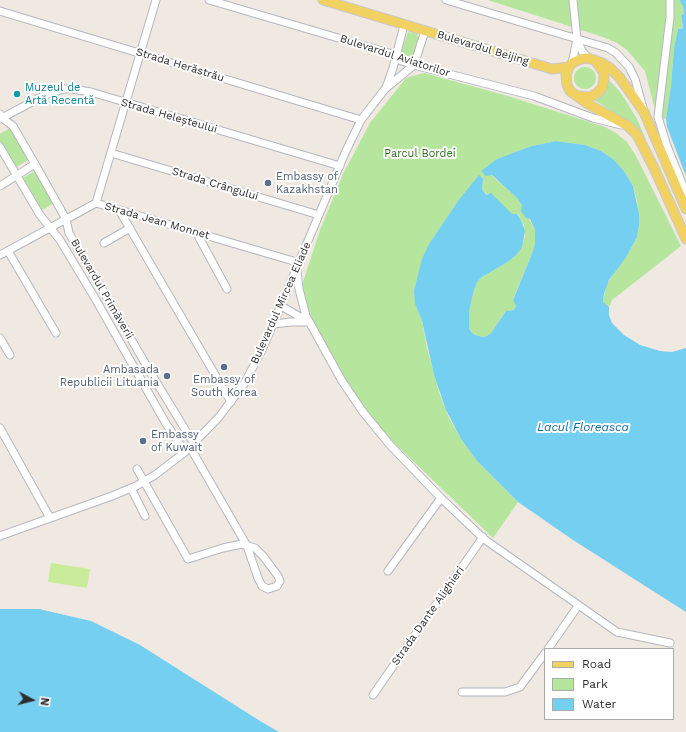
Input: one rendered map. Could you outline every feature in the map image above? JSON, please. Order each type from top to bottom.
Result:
[{"type":"main road","points":[[323,0],[409,26]]},
{"type":"main road","name":"Bulevardul Beijing","points":[[409,26],[552,69],[566,80],[567,85],[575,94],[588,104],[628,126],[637,135],[646,152],[686,239]]},
{"type":"main road","name":"Bulevardul Beijing","points":[[552,69],[570,65],[581,59],[591,60]]},
{"type":"main road","points":[[575,94],[582,97],[590,97],[602,88],[604,72],[600,66],[591,60]]},
{"type":"main road","points":[[591,60],[602,63],[616,73],[644,112],[686,209]]},
{"type":"main road","points":[[566,80],[570,65]]},
{"type":"street","points":[[96,203],[156,0]]},
{"type":"street","name":"Bulevardul Aviatorilor","points":[[208,0],[388,53],[414,65],[534,96],[593,118],[628,126]]},
{"type":"street","points":[[446,0],[608,48],[623,59],[629,67],[635,79],[644,112]]},
{"type":"street","points":[[570,65],[576,39],[573,0]]},
{"type":"street","points":[[670,0],[670,17],[658,117],[686,193]]},
{"type":"street","name":"Strada Herăstrău","points":[[0,11],[361,120]]},
{"type":"street","name":"Bulevardul Mircea Eliade","points":[[385,89],[409,26]]},
{"type":"street","points":[[414,65],[425,31]]},
{"type":"street","points":[[576,39],[582,51],[591,60]]},
{"type":"street","name":"Bulevardul Mircea Eliade","points":[[0,536],[131,488],[155,475],[190,448],[210,427],[231,402],[254,367],[282,306],[319,215],[361,120],[385,89],[414,65]]},
{"type":"street","name":"Strada Heleșteului","points":[[1,117],[44,95],[64,89],[91,92],[340,166]]},
{"type":"street","name":"Bulevardul Primăverii","points":[[1,117],[13,126],[35,164],[66,219],[69,233],[155,380],[190,448]]},
{"type":"street","name":"Bulevardul Primăverii","points":[[0,147],[40,215],[60,240],[145,387],[190,448]]},
{"type":"street","name":"Strada Crângului","points":[[111,153],[319,215]]},
{"type":"street","points":[[0,186],[35,164]]},
{"type":"street","name":"Strada Jean Monnet","points":[[0,255],[96,203],[196,232],[298,266]]},
{"type":"street","points":[[119,210],[231,402]]},
{"type":"street","points":[[104,243],[130,228]]},
{"type":"street","points":[[196,232],[227,289]]},
{"type":"street","points":[[8,251],[56,333]]},
{"type":"street","points":[[298,266],[300,297],[309,322],[342,381],[363,412],[390,445],[441,498],[483,537],[578,606],[617,632],[670,643]]},
{"type":"street","points":[[96,300],[105,295]]},
{"type":"street","points":[[282,306],[309,322]]},
{"type":"street","points":[[274,324],[309,322]]},
{"type":"street","points":[[0,338],[10,355]]},
{"type":"street","points":[[145,387],[155,380]]},
{"type":"street","points":[[0,428],[50,518]]},
{"type":"street","points":[[0,445],[7,440]]},
{"type":"street","points":[[137,469],[188,559],[223,548],[242,544],[246,546],[255,548],[263,556],[278,576],[280,581],[277,586],[268,590],[262,586],[246,546],[190,448]]},
{"type":"street","points":[[131,488],[145,516]]},
{"type":"street","points":[[388,571],[441,498]]},
{"type":"street","name":"Strada Dante Alighieri","points":[[373,695],[483,537]]},
{"type":"street","points":[[549,648],[578,606]]},
{"type":"street","points":[[462,692],[505,692],[520,687],[544,654]]},
{"type":"green space","points":[[488,0],[680,0],[681,4],[683,4],[684,15],[681,15],[683,28],[678,29],[674,48],[671,86],[666,119],[657,117],[645,71],[627,50],[617,43],[603,37]]},
{"type":"green space","points":[[408,32],[417,34],[418,38],[413,57],[409,60],[401,57]]},
{"type":"green space","points":[[585,67],[593,70],[596,78],[593,86],[585,89],[577,86],[574,78],[577,70]]},
{"type":"green space","name":"Parcul Bordei","points":[[424,73],[508,96],[605,127],[616,133],[627,142],[636,156],[681,246],[612,300],[609,307],[603,302],[606,287],[614,272],[627,256],[637,237],[639,225],[637,201],[633,186],[624,171],[613,159],[601,151],[585,145],[556,141],[532,146],[497,159],[491,175],[518,199],[535,230],[535,244],[513,299],[516,306],[514,310],[506,311],[491,333],[487,336],[483,337],[475,335],[469,328],[469,312],[474,290],[477,282],[482,277],[506,263],[521,249],[525,237],[524,225],[518,214],[512,214],[482,190],[483,179],[458,201],[429,244],[415,304],[422,321],[427,348],[439,392],[449,418],[461,439],[477,461],[518,502],[493,538],[385,434],[360,404],[318,335],[309,311],[302,285],[320,230],[343,174],[370,123],[406,78]]},
{"type":"green space","points":[[608,79],[621,93],[637,119],[646,140],[630,123],[593,99]]},
{"type":"green space","points":[[9,112],[28,160],[15,168],[0,142],[0,134],[10,128]]},
{"type":"green space","points":[[35,171],[54,203],[42,210],[23,178]]},
{"type":"green space","points":[[51,563],[90,569],[87,588],[48,582]]},
{"type":"water","points":[[680,0],[686,0],[686,176],[667,127],[666,119],[671,86],[674,48],[678,29],[683,28],[681,15],[684,14],[683,5],[681,4]]},
{"type":"water","name":"Lacul Floreasca","points":[[556,141],[585,145],[601,151],[613,159],[624,171],[633,186],[639,214],[637,237],[627,256],[609,280],[604,294],[603,302],[609,307],[609,315],[612,323],[624,335],[640,345],[660,351],[672,352],[686,348],[686,612],[573,540],[518,502],[477,461],[461,439],[446,410],[434,375],[422,321],[415,304],[414,291],[422,259],[429,244],[458,201],[479,175],[483,179],[482,190],[487,195],[491,193],[512,214],[517,214],[521,220],[525,231],[521,249],[506,263],[482,277],[477,282],[474,290],[469,312],[469,328],[475,335],[483,337],[487,336],[491,333],[506,311],[514,310],[516,306],[513,300],[535,244],[535,230],[530,219],[526,218],[521,211],[522,206],[518,199],[492,175],[486,176],[481,171],[497,159],[532,146]]},
{"type":"water","points":[[0,609],[39,609],[91,621],[140,645],[279,732],[0,732]]},
{"type":"place","name":"Muzeul de Artă Recentă","points":[[17,94]]},
{"type":"place","name":"Embassy of Kazakhstan","points":[[268,183]]},
{"type":"place","name":"Embassy of South Korea","points":[[224,367]]},
{"type":"place","name":"Ambasada Republicii Lituania","points":[[167,376]]},
{"type":"place","name":"Embassy of Kuwait","points":[[143,441]]}]
